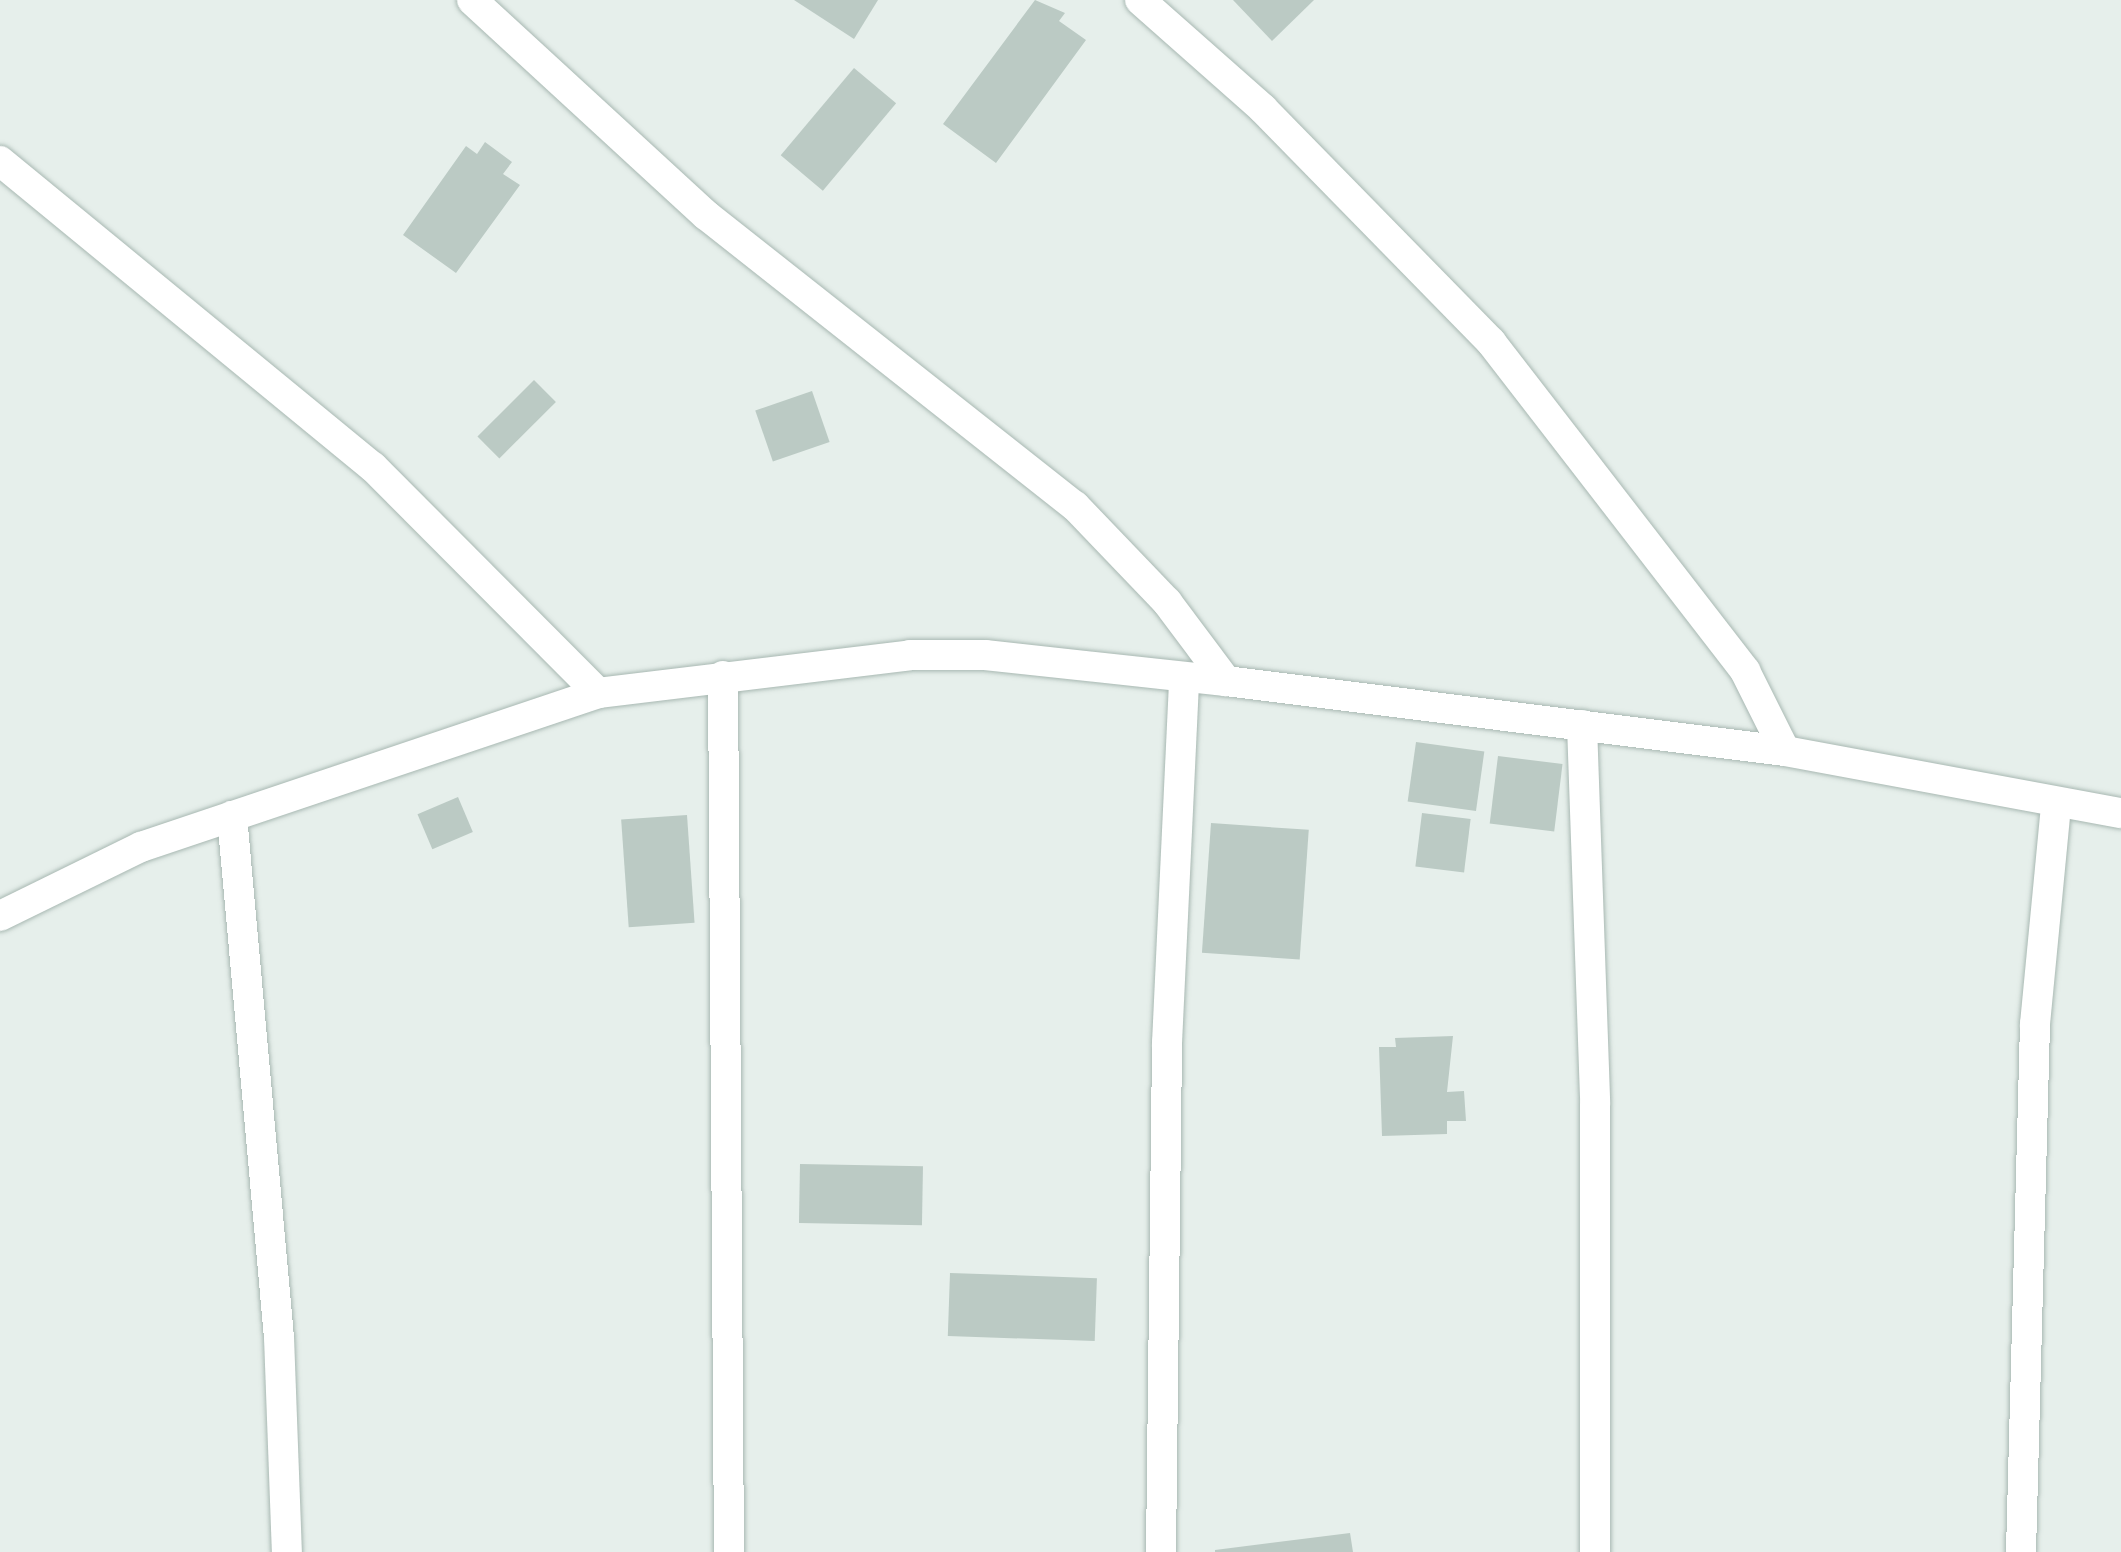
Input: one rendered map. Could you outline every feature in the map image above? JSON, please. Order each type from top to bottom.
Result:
[{"type":"street","points":[[472,0],[706,216],[1075,506],[1168,602],[1226,681]]},
{"type":"street","points":[[1140,0],[1263,110],[1491,342],[1745,671],[1786,751]]},
{"type":"street","points":[[0,161],[373,467],[598,692]]},
{"type":"street","points":[[0,916],[141,847],[598,692],[910,655],[985,656],[1226,681],[1786,751],[2056,805],[2121,813]]},
{"type":"street","points":[[723,676],[729,1552]]},
{"type":"street","points":[[1161,1552],[1166,1044],[1184,678]]},
{"type":"street","points":[[1582,725],[1595,1104],[1595,1552]]},
{"type":"street","points":[[2021,1552],[2035,1024],[2056,805]]},
{"type":"street","points":[[232,816],[280,1338],[287,1552]]},
{"type":"building","points":[[794,0],[878,0],[854,39]]},
{"type":"building","points":[[1035,0],[1065,13],[1059,21],[1086,40],[996,163],[943,124]]},
{"type":"building","points":[[1233,0],[1314,0],[1272,41]]},
{"type":"building","points":[[854,68],[896,103],[823,191],[781,155]]},
{"type":"building","points":[[485,142],[512,162],[503,174],[520,185],[456,273],[403,235],[466,146],[477,154]]},
{"type":"building","points":[[534,380],[556,402],[499,458],[477,437]]},
{"type":"building","points":[[812,391],[830,442],[773,462],[755,411]]},
{"type":"building","points":[[1416,742],[1484,752],[1476,811],[1408,801]]},
{"type":"building","points":[[1498,756],[1563,764],[1554,831],[1490,823]]},
{"type":"building","points":[[458,797],[473,832],[432,849],[417,814]]},
{"type":"building","points":[[1422,813],[1471,819],[1464,873],[1415,867]]},
{"type":"building","points":[[687,815],[695,923],[629,927],[621,820]]},
{"type":"building","points":[[1211,823],[1309,830],[1300,960],[1202,953]]},
{"type":"building","points":[[1453,1036],[1447,1092],[1464,1091],[1466,1121],[1447,1121],[1447,1134],[1382,1136],[1379,1047],[1396,1047],[1395,1038]]},
{"type":"building","points":[[800,1164],[923,1166],[922,1225],[799,1223]]},
{"type":"building","points":[[950,1273],[1097,1278],[1095,1341],[948,1336]]},
{"type":"building","points":[[1350,1533],[1353,1552],[1215,1552],[1215,1550]]}]
